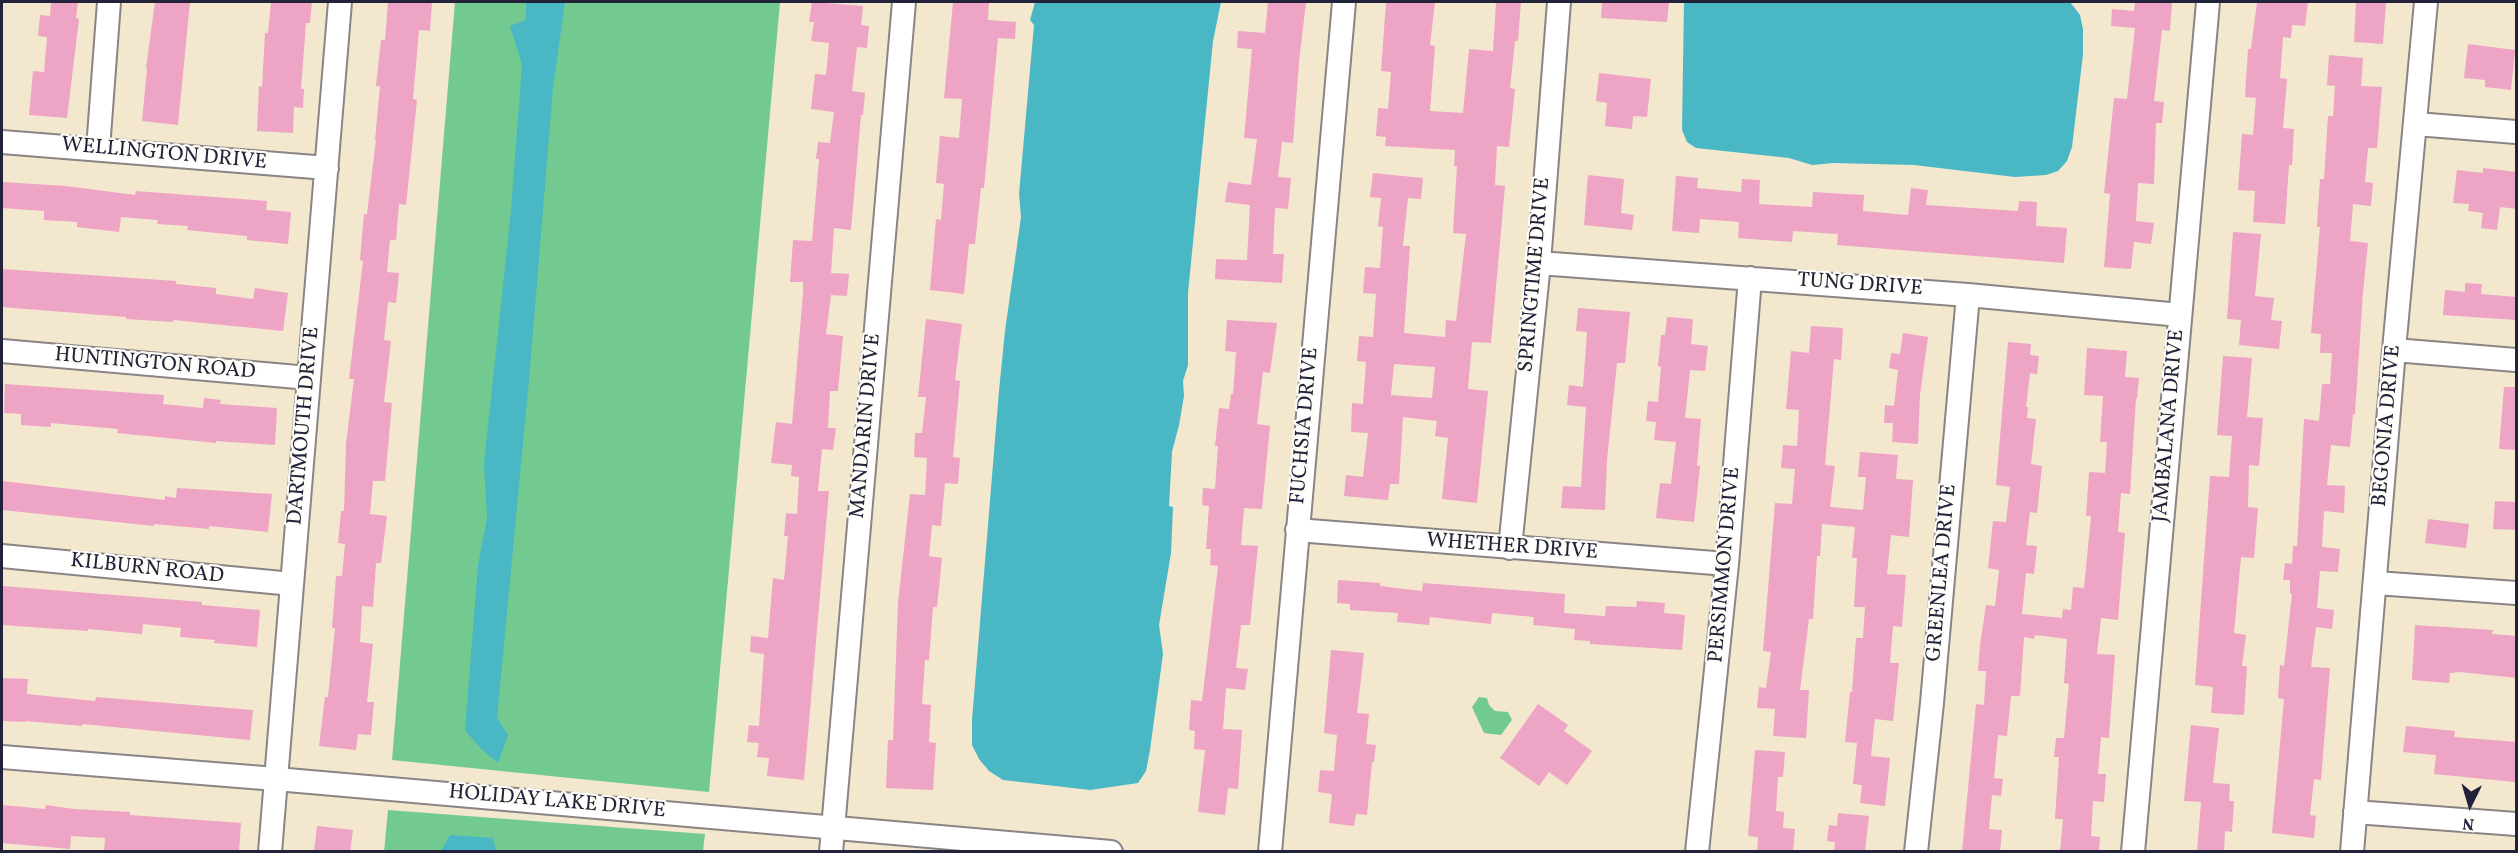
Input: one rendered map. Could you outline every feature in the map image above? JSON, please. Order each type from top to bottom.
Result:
[{"type":"street","points":[[98,149],[109,2]]},
{"type":"street","name":"DARTMOUTH DRIVE","points":[[270,852],[340,2]]},
{"type":"street","name":"MANDARIN DRIVE","points":[[831,852],[904,2]]},
{"type":"street","name":"FUCHSIA DRIVE","points":[[1270,852],[1344,2]]},
{"type":"street","name":"SPRINGTIME DRIVE","points":[[1510,548],[1539,263],[1559,2]]},
{"type":"street","name":"JAMBALANA DRIVE","points":[[2133,852],[2208,2]]},
{"type":"street","name":"BEGONIA DRIVE","points":[[2352,852],[2426,2]]},
{"type":"street","points":[[2416,124],[2517,132]]},
{"type":"street","name":"WELLINGTON DRIVE","points":[[2,142],[327,168]]},
{"type":"street","name":"TUNG DRIVE","points":[[1539,263],[1968,295],[2180,315]]},
{"type":"street","name":"PERSIMMON DRIVE","points":[[1697,852],[1727,564],[1750,278]]},
{"type":"street","name":"GREENLEA DRIVE","points":[[1916,852],[1932,703],[1968,295]]},
{"type":"street","points":[[2394,350],[2517,360]]},
{"type":"street","name":"HUNTINGTON ROAD","points":[[2,351],[309,378]]},
{"type":"street","name":"WHETHER DRIVE","points":[[1297,530],[1727,564]]},
{"type":"street","name":"KILBURN ROAD","points":[[2,556],[292,584]]},
{"type":"street","points":[[2376,583],[2517,593]]},
{"type":"street","name":"HOLIDAY LAKE DRIVE","points":[[2,757],[276,778],[833,827],[1052,849],[1112,852]]},
{"type":"street","points":[[2355,812],[2517,824]]},
{"type":"green space","points":[[455,2],[780,2],[709,792],[392,760]]},
{"type":"green space","points":[[1479,697],[1487,698],[1489,705],[1495,711],[1508,712],[1512,720],[1501,735],[1484,733],[1472,707]]},
{"type":"green space","points":[[388,810],[705,834],[703,851],[384,852]]},
{"type":"water","points":[[526,2],[565,2],[553,88],[529,380],[497,718],[508,735],[498,763],[481,749],[465,730],[478,565],[487,518],[484,463],[511,210],[522,65],[510,26],[526,20]]},
{"type":"water","points":[[1035,2],[1221,2],[1213,41],[1188,293],[1188,365],[1183,381],[1184,396],[1172,452],[1169,506],[1173,507],[1171,553],[1159,625],[1163,654],[1150,750],[1146,771],[1138,783],[1090,790],[1003,780],[989,771],[979,759],[972,745],[972,720],[999,391],[1021,217],[1019,194],[1034,25],[1030,20]]},
{"type":"water","points":[[1684,2],[2070,2],[2080,15],[2083,29],[2083,54],[2072,147],[2067,161],[2058,171],[2046,175],[2015,177],[1914,165],[1833,163],[1812,165],[1789,158],[1696,148],[1687,142],[1682,130]]},
{"type":"water","points":[[450,835],[493,838],[496,851],[441,851]]},
{"type":"building","points":[[51,2],[78,2],[76,18],[79,19],[67,118],[29,115],[33,71],[44,72],[47,37],[38,36],[40,15],[50,16]]},
{"type":"building","points":[[155,2],[190,2],[178,125],[142,121]]},
{"type":"building","points":[[271,2],[312,2],[310,23],[306,23],[301,89],[304,89],[303,108],[294,107],[293,133],[257,131],[259,86],[262,87],[265,33],[268,33]]},
{"type":"building","points":[[388,2],[432,2],[430,31],[419,30],[413,99],[417,100],[406,205],[399,204],[396,240],[390,240],[387,272],[399,273],[396,303],[388,302],[384,340],[391,341],[384,402],[392,403],[385,481],[373,481],[370,514],[387,516],[381,563],[376,563],[373,607],[362,606],[360,642],[373,644],[367,702],[374,702],[371,735],[358,734],[356,750],[319,746],[325,697],[328,697],[335,628],[332,628],[336,576],[342,576],[345,544],[338,543],[341,511],[344,511],[346,444],[354,379],[349,379],[363,261],[360,260],[364,214],[367,214],[376,140],[380,86],[376,86],[381,40],[385,40]]},
{"type":"building","points":[[812,2],[863,6],[861,25],[869,26],[867,48],[857,47],[852,91],[865,93],[851,230],[834,228],[831,273],[849,274],[847,296],[831,295],[826,334],[843,336],[838,391],[830,391],[828,428],[836,428],[833,450],[822,449],[818,491],[829,491],[804,780],[767,776],[769,758],[757,757],[759,743],[747,742],[749,725],[759,726],[764,654],[750,652],[751,636],[768,638],[773,578],[784,580],[788,536],[784,536],[786,513],[797,514],[799,477],[791,476],[792,465],[771,463],[776,422],[792,424],[803,293],[803,282],[790,282],[793,240],[812,241],[819,159],[816,159],[818,142],[830,143],[834,112],[811,109],[815,74],[826,75],[829,43],[811,41],[814,22],[809,22]]},
{"type":"building","points":[[953,2],[989,2],[988,20],[1016,22],[1015,39],[998,38],[984,188],[981,188],[975,244],[969,244],[964,294],[930,290],[936,219],[941,220],[944,184],[936,183],[940,136],[959,138],[962,99],[944,98]]},
{"type":"building","points":[[1268,2],[1306,2],[1293,143],[1282,142],[1278,177],[1291,178],[1288,209],[1275,208],[1273,254],[1284,254],[1282,283],[1215,279],[1216,259],[1247,260],[1250,205],[1225,202],[1228,182],[1251,185],[1257,139],[1244,138],[1252,49],[1237,48],[1238,31],[1265,33]]},
{"type":"building","points":[[1386,2],[1435,2],[1430,45],[1435,46],[1430,111],[1463,113],[1469,49],[1493,51],[1496,3],[1521,2],[1518,41],[1515,41],[1510,88],[1515,89],[1509,147],[1497,146],[1495,185],[1505,186],[1491,343],[1472,342],[1468,389],[1488,391],[1477,503],[1442,499],[1448,438],[1435,436],[1437,421],[1403,417],[1399,484],[1390,484],[1388,500],[1344,496],[1346,475],[1363,477],[1368,433],[1351,432],[1352,403],[1363,404],[1366,362],[1357,361],[1359,336],[1373,337],[1376,294],[1363,293],[1365,267],[1380,268],[1383,227],[1378,226],[1381,198],[1370,197],[1373,173],[1423,178],[1421,199],[1408,198],[1403,246],[1410,246],[1404,333],[1445,337],[1446,320],[1456,321],[1466,234],[1453,233],[1457,166],[1454,166],[1455,150],[1385,146],[1386,137],[1376,136],[1378,108],[1388,109],[1391,72],[1381,71]],"holes":[[[1394,364],[1435,367],[1432,398],[1391,395]]]},
{"type":"building","points":[[1602,2],[1669,2],[1667,22],[1601,18]]},
{"type":"building","points":[[2135,2],[2172,2],[2170,31],[2162,30],[2154,101],[2164,102],[2162,123],[2156,123],[2154,184],[2138,183],[2136,221],[2154,223],[2151,244],[2134,242],[2131,269],[2104,267],[2110,194],[2104,193],[2114,98],[2127,99],[2135,28],[2111,26],[2112,9],[2134,11]]},
{"type":"building","points":[[2257,2],[2308,2],[2305,26],[2292,25],[2291,38],[2283,37],[2280,78],[2287,79],[2283,128],[2294,129],[2285,224],[2253,222],[2255,191],[2238,190],[2242,134],[2253,135],[2256,98],[2245,97],[2248,49],[2251,49]]},
{"type":"building","points":[[2356,2],[2386,2],[2383,44],[2354,42]]},
{"type":"building","points":[[2468,44],[2515,50],[2511,90],[2485,87],[2485,80],[2464,78]]},
{"type":"building","points":[[2329,55],[2363,58],[2361,86],[2382,87],[2377,148],[2368,148],[2365,182],[2373,183],[2371,206],[2353,204],[2350,241],[2368,243],[2355,414],[2353,414],[2350,447],[2331,445],[2327,485],[2345,486],[2344,513],[2324,511],[2322,547],[2340,549],[2338,572],[2320,571],[2317,608],[2334,610],[2332,629],[2316,627],[2311,667],[2330,668],[2321,780],[2314,779],[2310,815],[2316,816],[2314,838],[2272,833],[2284,699],[2278,698],[2280,665],[2284,666],[2292,594],[2290,593],[2290,580],[2283,580],[2285,563],[2292,564],[2293,546],[2297,546],[2304,419],[2319,421],[2322,384],[2330,384],[2332,353],[2320,353],[2321,334],[2311,333],[2320,227],[2317,227],[2317,224],[2320,179],[2324,179],[2328,116],[2333,116],[2335,86],[2327,85]]},
{"type":"building","points":[[1599,73],[1651,79],[1647,117],[1633,116],[1632,129],[1605,126],[1607,103],[1596,101]]},
{"type":"building","points":[[2483,168],[2517,172],[2517,209],[2500,207],[2497,230],[2481,228],[2483,213],[2468,211],[2469,204],[2453,203],[2457,170],[2483,173]]},
{"type":"building","points":[[1588,175],[1624,179],[1621,213],[1634,215],[1632,230],[1584,225]]},
{"type":"building","points":[[1676,176],[1698,178],[1697,188],[1741,192],[1742,179],[1760,180],[1759,204],[1812,207],[1813,192],[1864,195],[1863,211],[1908,215],[1911,188],[1928,190],[1926,205],[2018,211],[2019,201],[2037,202],[2036,226],[2067,228],[2064,263],[1837,245],[1838,234],[1793,231],[1792,242],[1738,238],[1739,222],[1700,219],[1699,233],[1672,231]]},
{"type":"building","points":[[2,182],[66,186],[135,195],[136,191],[267,201],[266,210],[291,212],[288,244],[247,240],[247,236],[187,230],[188,226],[157,224],[158,220],[121,217],[119,232],[77,227],[77,222],[44,220],[44,211],[2,208]]},
{"type":"building","points":[[2233,232],[2261,234],[2255,296],[2274,298],[2271,320],[2282,321],[2279,349],[2239,345],[2241,320],[2227,319]]},
{"type":"building","points":[[2,269],[176,281],[176,284],[216,288],[216,294],[253,299],[255,288],[288,293],[283,331],[2,307]]},
{"type":"building","points":[[2465,283],[2482,284],[2481,294],[2517,297],[2517,320],[2443,315],[2445,290],[2465,292]]},
{"type":"building","points":[[1578,308],[1630,312],[1625,363],[1617,363],[1607,460],[1605,510],[1561,508],[1563,486],[1581,487],[1586,407],[1567,405],[1569,385],[1583,387],[1587,332],[1576,331]]},
{"type":"building","points":[[1667,317],[1693,319],[1691,344],[1708,346],[1705,371],[1690,370],[1685,418],[1701,419],[1697,466],[1700,466],[1694,522],[1656,518],[1660,483],[1671,484],[1676,442],[1654,440],[1656,422],[1646,421],[1648,401],[1658,402],[1661,335],[1665,335]]},
{"type":"building","points":[[926,319],[962,324],[955,380],[960,381],[953,457],[960,458],[958,484],[945,483],[941,526],[932,525],[929,556],[942,558],[937,607],[933,607],[929,660],[925,660],[922,704],[931,705],[929,742],[936,743],[933,790],[886,788],[888,740],[893,740],[898,603],[910,494],[925,495],[927,458],[914,457],[915,433],[922,433],[926,397],[918,397]]},
{"type":"building","points":[[1227,320],[1277,323],[1270,373],[1263,372],[1257,424],[1270,426],[1262,509],[1244,508],[1241,545],[1258,546],[1250,625],[1241,625],[1236,668],[1248,669],[1245,690],[1226,688],[1223,729],[1242,730],[1238,789],[1228,788],[1225,815],[1198,812],[1205,750],[1194,749],[1195,731],[1189,730],[1191,700],[1202,701],[1218,566],[1210,565],[1211,549],[1206,549],[1209,506],[1202,505],[1203,488],[1215,489],[1218,446],[1215,446],[1219,408],[1229,409],[1231,394],[1233,394],[1236,352],[1225,351]]},
{"type":"building","points":[[1811,326],[1843,328],[1841,360],[1834,359],[1825,465],[1835,466],[1830,507],[1863,510],[1866,477],[1858,477],[1860,452],[1898,455],[1896,479],[1913,480],[1909,537],[1891,535],[1887,574],[1906,575],[1902,627],[1893,626],[1890,663],[1899,663],[1893,721],[1875,719],[1871,756],[1890,758],[1885,806],[1860,803],[1862,785],[1853,784],[1857,743],[1845,742],[1856,638],[1863,638],[1865,607],[1854,607],[1857,558],[1852,558],[1855,527],[1822,524],[1820,556],[1817,556],[1813,619],[1809,619],[1800,690],[1809,690],[1806,738],[1773,736],[1775,709],[1757,708],[1759,687],[1766,688],[1771,652],[1763,651],[1775,503],[1792,504],[1795,469],[1781,468],[1783,445],[1797,446],[1799,410],[1786,409],[1791,351],[1809,353]]},
{"type":"building","points":[[1903,333],[1928,337],[1920,395],[1918,444],[1892,442],[1893,423],[1884,423],[1885,405],[1894,406],[1898,370],[1889,368],[1891,353],[1900,354]]},
{"type":"building","points":[[2008,342],[2031,344],[2030,355],[2039,356],[2037,374],[2030,373],[2026,407],[2028,407],[2027,418],[2036,419],[2031,464],[2042,466],[2037,513],[2030,512],[2026,545],[2037,546],[2034,574],[2026,573],[2022,614],[2062,618],[2063,609],[2071,610],[2073,587],[2084,588],[2091,516],[2086,516],[2089,472],[2105,473],[2107,442],[2100,442],[2103,396],[2084,395],[2087,348],[2127,351],[2125,377],[2139,378],[2130,494],[2121,493],[2118,532],[2125,533],[2118,620],[2101,618],[2097,654],[2115,655],[2109,738],[2101,737],[2098,774],[2106,774],[2104,802],[2093,801],[2091,836],[2100,837],[2099,852],[2060,852],[2063,819],[2055,819],[2059,757],[2054,757],[2056,738],[2064,738],[2069,684],[2064,683],[2067,639],[2035,635],[2034,639],[2024,637],[2020,696],[2011,696],[2007,736],[1998,735],[1994,778],[2003,779],[2001,796],[1992,795],[1989,829],[2002,830],[2000,852],[1962,852],[1976,704],[1984,705],[1986,671],[1978,671],[1980,645],[1986,605],[1995,606],[1999,570],[1988,568],[1993,521],[2006,522],[2010,487],[1996,485]]},
{"type":"building","points":[[2223,356],[2252,358],[2247,417],[2263,418],[2259,466],[2249,465],[2248,507],[2258,508],[2254,558],[2241,557],[2234,633],[2246,635],[2242,666],[2247,666],[2244,715],[2211,713],[2213,687],[2195,685],[2210,476],[2229,477],[2232,436],[2217,435]]},
{"type":"building","points":[[5,384],[164,395],[163,404],[203,408],[204,398],[221,400],[220,404],[277,408],[275,445],[216,441],[216,443],[117,433],[118,429],[51,423],[51,427],[21,425],[21,414],[4,413]]},
{"type":"building","points":[[2504,387],[2517,387],[2517,450],[2499,449]]},
{"type":"building","points":[[2,481],[165,500],[165,496],[176,498],[177,488],[272,494],[268,532],[209,526],[209,529],[154,524],[154,526],[2,510]]},
{"type":"building","points":[[2495,501],[2517,502],[2517,530],[2493,529]]},
{"type":"building","points":[[2428,519],[2469,524],[2466,548],[2425,543]]},
{"type":"building","points":[[1338,580],[1380,583],[1380,586],[1422,591],[1423,583],[1565,594],[1564,613],[1605,616],[1606,606],[1636,607],[1637,601],[1665,603],[1664,613],[1685,615],[1682,650],[1590,644],[1590,641],[1574,640],[1575,629],[1533,625],[1534,617],[1492,613],[1491,624],[1430,617],[1429,625],[1397,622],[1398,613],[1350,610],[1350,604],[1337,603]]},
{"type":"building","points":[[2,586],[202,602],[202,605],[260,610],[257,647],[180,637],[181,628],[143,624],[142,634],[2,625]]},
{"type":"building","points":[[2415,625],[2493,630],[2492,634],[2517,636],[2517,678],[2460,672],[2450,673],[2449,683],[2412,680]]},
{"type":"building","points":[[1331,650],[1364,653],[1357,713],[1369,714],[1366,744],[1376,745],[1367,815],[1356,814],[1354,826],[1329,823],[1332,794],[1318,792],[1320,770],[1334,771],[1337,735],[1324,733]]},
{"type":"building","points":[[2,678],[28,679],[27,694],[95,701],[96,697],[253,710],[250,740],[82,724],[82,726],[2,721]]},
{"type":"building","points":[[1538,704],[1568,725],[1564,731],[1592,751],[1567,785],[1549,772],[1539,786],[1500,758]]},
{"type":"building","points":[[2191,725],[2219,728],[2213,783],[2230,784],[2229,801],[2234,801],[2232,832],[2225,831],[2224,852],[2197,852],[2201,802],[2184,801]]},
{"type":"building","points":[[2406,726],[2455,731],[2454,737],[2517,742],[2515,782],[2434,774],[2436,755],[2403,752]]},
{"type":"building","points":[[1755,750],[1785,752],[1783,777],[1778,777],[1776,811],[1784,812],[1783,828],[1795,829],[1793,852],[1757,852],[1758,837],[1748,836]]},
{"type":"building","points":[[2,805],[45,809],[46,805],[130,812],[130,815],[241,823],[239,852],[104,852],[105,838],[71,836],[70,849],[2,843]]},
{"type":"building","points":[[1838,813],[1869,816],[1865,852],[1834,852],[1835,842],[1827,841],[1829,825],[1837,826]]},
{"type":"building","points":[[317,826],[353,830],[350,852],[314,852]]}]
